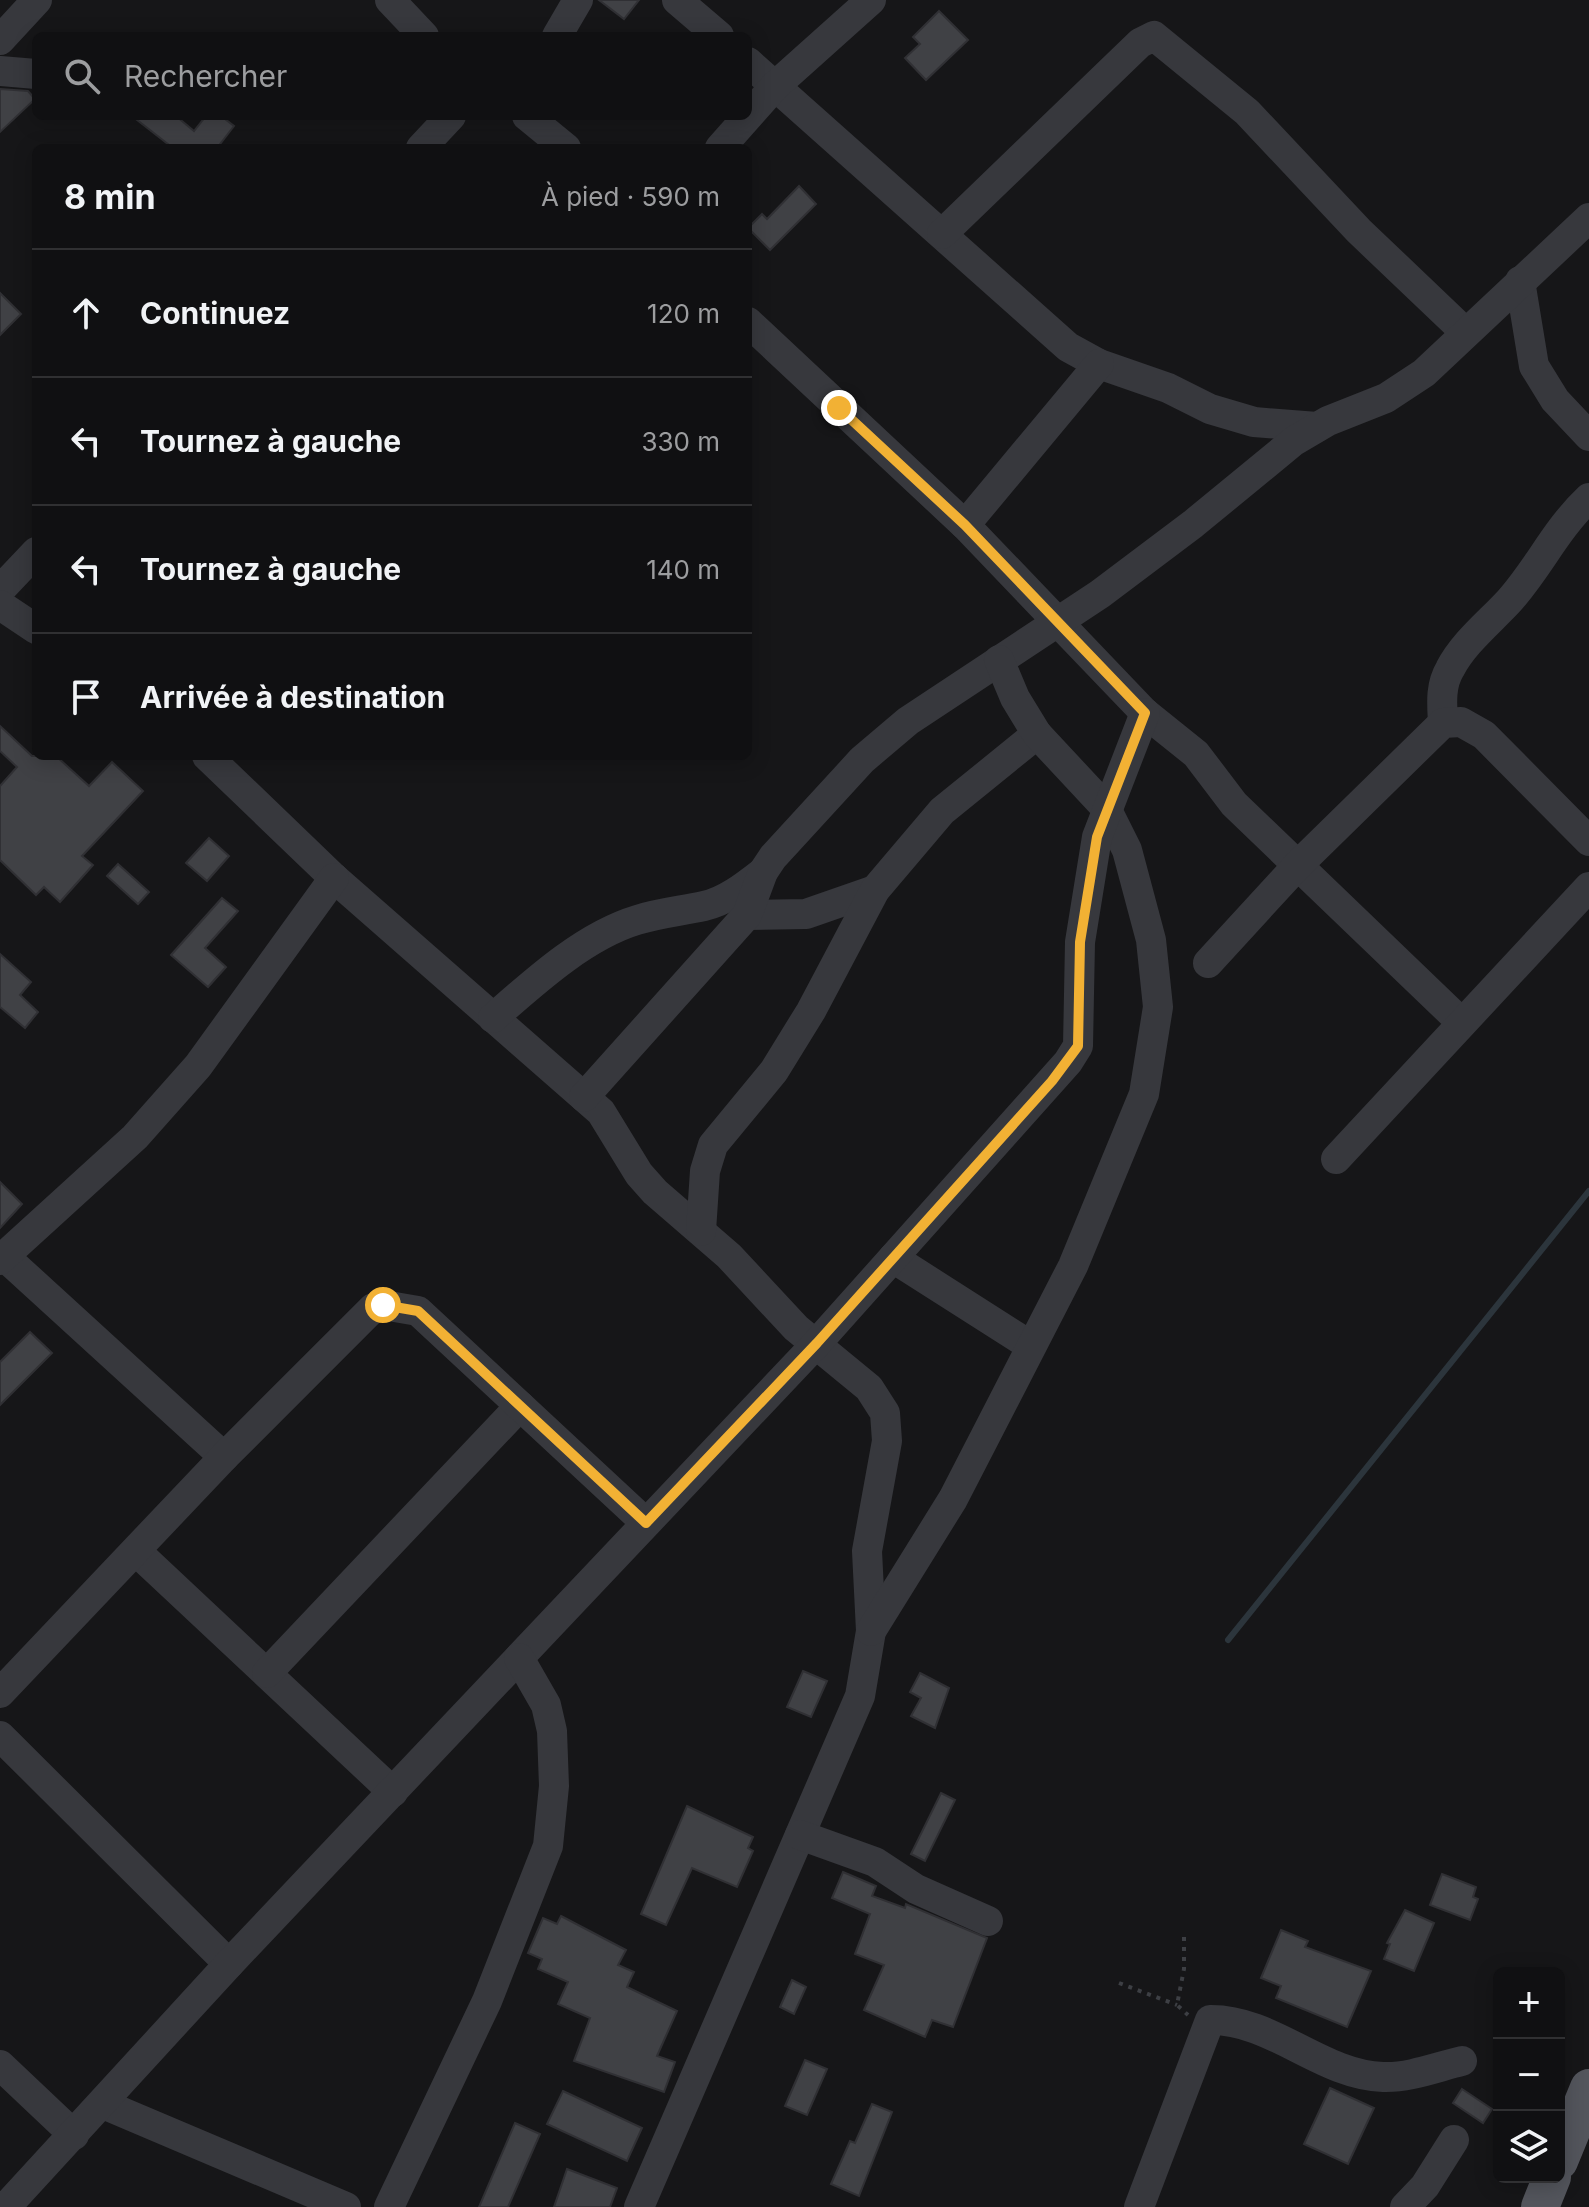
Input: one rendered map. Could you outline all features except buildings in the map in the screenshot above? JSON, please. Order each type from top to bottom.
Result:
[{"type":"main road","points":[[1573,2140],[1589,2088]]},
{"type":"main road","points":[[1540,2207],[1550,2183]]},
{"type":"street","points":[[0,40],[37,0]]},
{"type":"street","points":[[390,0],[420,32]]},
{"type":"street","points":[[559,32],[578,0]]},
{"type":"street","points":[[677,0],[714,32]]},
{"type":"street","points":[[752,112],[775,86],[871,0]]},
{"type":"street","points":[[942,234],[1140,43],[1154,36],[1247,112],[1359,231],[1466,333]]},
{"type":"street","points":[[752,66],[1068,347],[1099,364],[1168,388],[1210,409],[1254,422],[1317,427]]},
{"type":"street","points":[[0,71],[32,74]]},
{"type":"street","points":[[425,144],[447,120]]},
{"type":"street","points":[[532,120],[561,144]]},
{"type":"street","points":[[724,144],[745,120]]},
{"type":"street","points":[[493,1018],[574,955],[634,920],[707,906],[735,893],[763,872],[806,819],[862,760],[908,721],[1100,594],[1193,524],[1294,441],[1317,427],[1386,398],[1424,373],[1589,218]]},
{"type":"street","points":[[1520,281],[1534,366],[1555,400],[1589,436]]},
{"type":"street","points":[[752,326],[965,525],[1145,713],[1196,754],[1234,804],[1462,1023]]},
{"type":"street","points":[[965,525],[1099,364]]},
{"type":"street","points":[[1443,723],[1442,693],[1450,669],[1482,626],[1511,599],[1561,525],[1589,498]]},
{"type":"street","points":[[0,590],[32,556]]},
{"type":"street","points":[[0,605],[32,626]]},
{"type":"street","points":[[871,1631],[953,1499],[1073,1266],[1144,1094],[1158,1007],[1151,940],[1131,865],[1106,808],[1037,734],[1015,698],[999,660]]},
{"type":"street","points":[[6,2207],[229,1964],[817,1343],[1052,1081],[1078,1046],[1080,942],[1097,837],[1145,713]]},
{"type":"street","points":[[1208,963],[1297,866],[1443,723],[1461,722],[1484,735],[1589,841]]},
{"type":"street","points":[[701,1231],[705,1171],[713,1145],[774,1071],[811,1011],[875,890],[942,811],[1037,734]]},
{"type":"street","points":[[211,760],[334,878],[601,1112],[647,1183],[701,1231],[796,1328],[869,1388],[885,1413],[887,1441],[867,1551],[871,1631],[860,1696],[639,2207]]},
{"type":"street","points":[[584,1097],[747,915],[763,872]]},
{"type":"street","points":[[224,1457],[2,1258],[124,1148],[198,1066],[334,878]]},
{"type":"street","points":[[1336,1159],[1589,887]]},
{"type":"street","points":[[747,915],[806,914],[875,890]]},
{"type":"street","points":[[893,1258],[1031,1346]]},
{"type":"street","points":[[0,1693],[224,1457],[373,1308],[383,1305],[418,1311],[646,1523]]},
{"type":"street","points":[[267,1673],[520,1406]]},
{"type":"street","points":[[137,1552],[393,1792]]},
{"type":"street","points":[[389,2207],[487,2001],[548,1846],[554,1786],[552,1731],[546,1705],[519,1658]]},
{"type":"street","points":[[0,1736],[229,1964]]},
{"type":"street","points":[[800,1835],[875,1862],[916,1889],[988,1921]]},
{"type":"street","points":[[1139,2207],[1210,2020],[1249,2025],[1359,2073],[1385,2077],[1462,2061]]},
{"type":"street","points":[[0,2065],[74,2135]]},
{"type":"street","points":[[103,2104],[346,2207]]},
{"type":"street","points":[[1405,2207],[1432,2177],[1454,2140]]},
{"type":"path","points":[[1177,2005],[1184,1969],[1184,1937]]},
{"type":"path","points":[[1119,1983],[1177,2005],[1190,2016],[1210,2020]]},
{"type":"waterway","points":[[1228,1640],[1589,1191]]},
{"type":"route","points":[[383,1305],[418,1311],[646,1523],[817,1343],[1052,1081],[1078,1046],[1080,942],[1097,837],[1145,713],[965,525],[839,408]]}]
